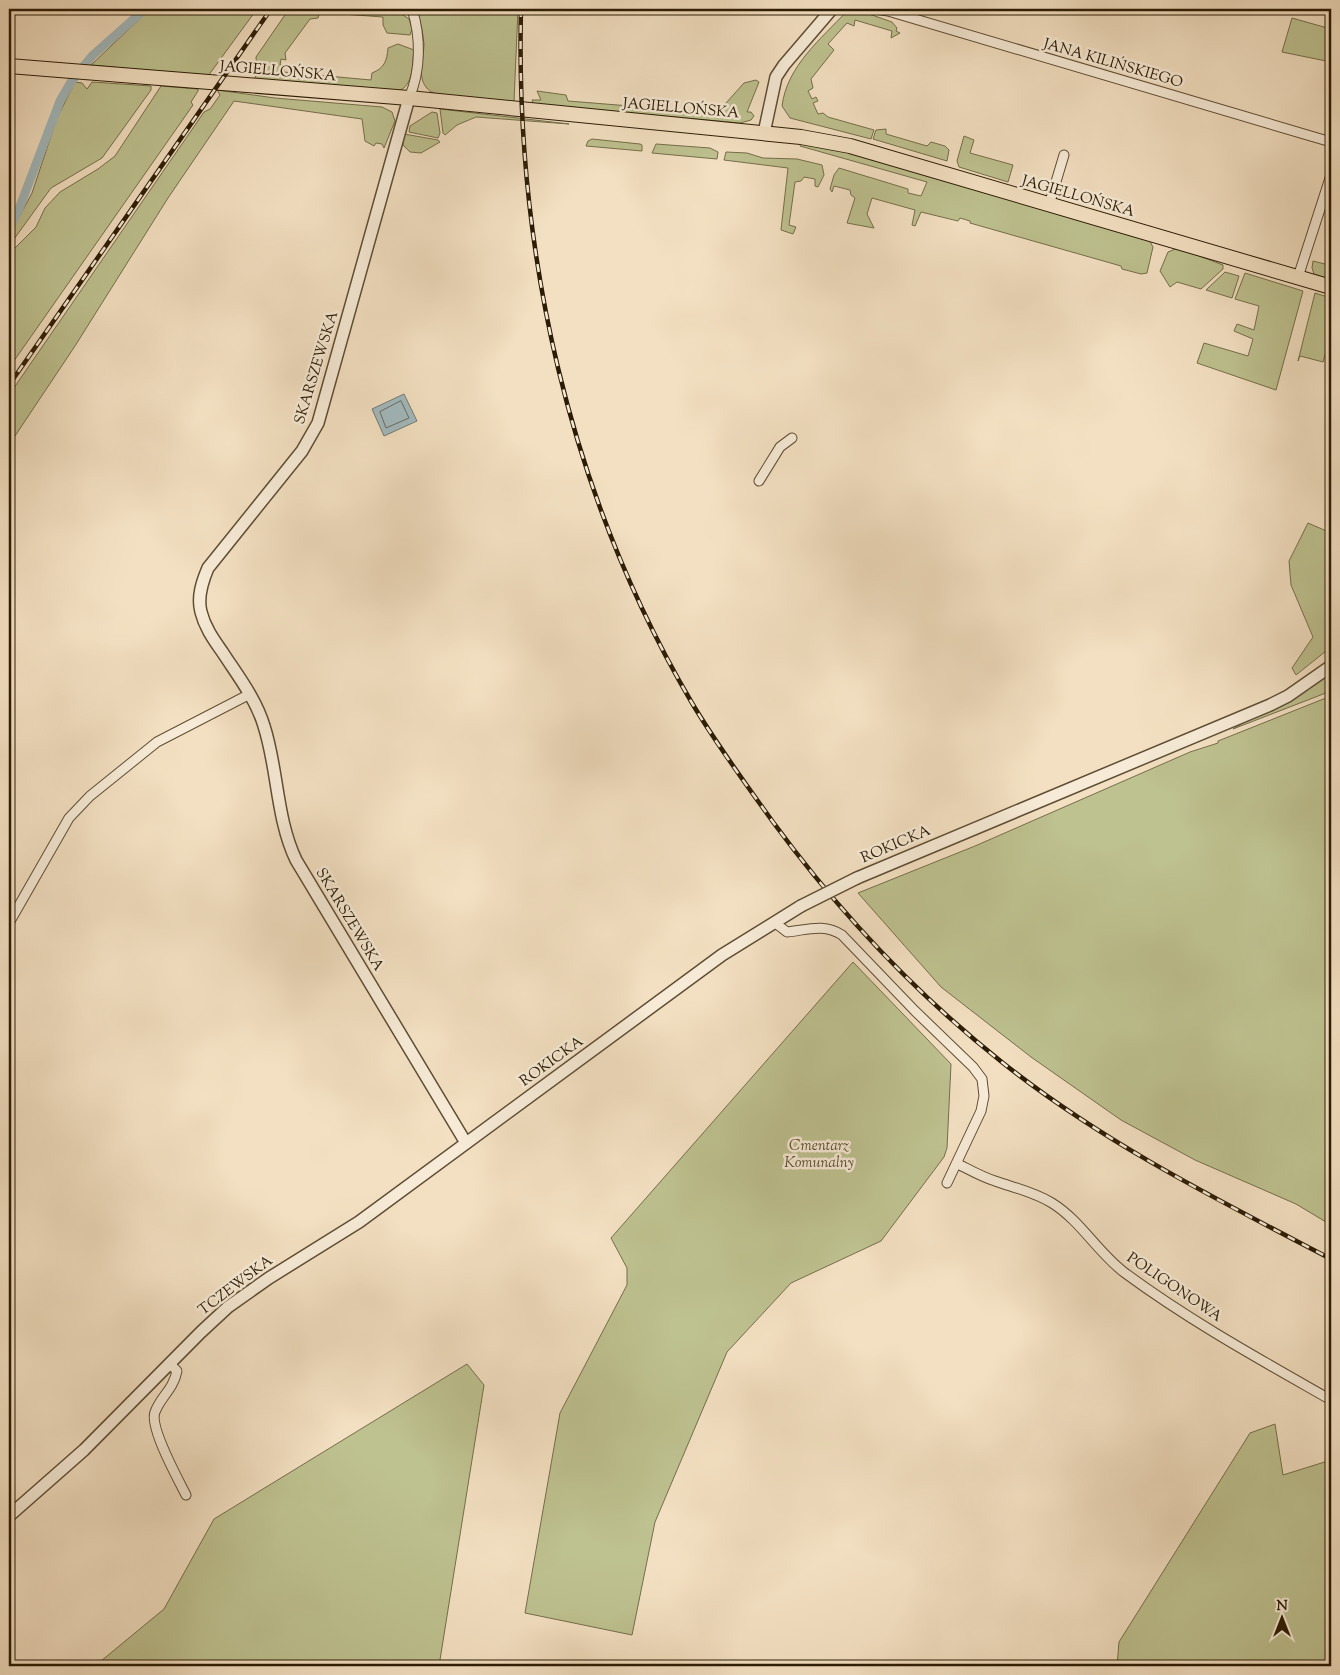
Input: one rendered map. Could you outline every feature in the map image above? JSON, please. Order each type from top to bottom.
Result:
[{"type":"main road","name":"JAGIELLOŃSKA","points":[[9,66],[409,98],[764,133],[850,146],[1331,287]]},
{"type":"street","points":[[409,98],[418,60],[418,38],[412,9]]},
{"type":"street","points":[[764,133],[776,76],[784,64],[832,9]]},
{"type":"street","name":"JANA KILIŃSKIEGO","points":[[874,9],[887,10],[1331,142]]},
{"type":"street","name":"SKARSZEWSKA","points":[[409,98],[318,423],[302,451],[213,561],[201,584],[201,611],[206,626],[250,694],[264,724],[269,741],[284,828],[291,849],[303,874],[466,1144]]},
{"type":"street","points":[[1049,205],[1064,155]]},
{"type":"street","points":[[1298,277],[1331,175]]},
{"type":"street","points":[[759,481],[780,446],[792,438]]},
{"type":"street","name":"ROKICKA","points":[[507,1113],[722,955],[801,906],[857,878],[1270,705],[1288,696],[1331,666]]},
{"type":"street","points":[[9,923],[69,818],[90,796],[157,742],[250,694]]},
{"type":"street","points":[[774,922],[787,932],[820,927],[834,930],[842,936],[973,1067],[982,1079],[984,1096],[976,1124],[947,1183]]},
{"type":"street","name":"TCZEWSKA","points":[[9,1516],[84,1450],[206,1327],[249,1292],[359,1222],[507,1113]]},
{"type":"street","name":"POLIGONOWA","points":[[958,1164],[994,1181],[1030,1192],[1052,1203],[1078,1224],[1108,1258],[1138,1282],[1233,1345],[1331,1400]]},
{"type":"street","points":[[170,1364],[177,1371],[174,1383],[156,1409],[154,1423],[186,1495]]},
{"type":"green space","points":[[150,9],[257,9],[208,76],[91,65]]},
{"type":"green space","points":[[289,9],[327,9],[327,11],[320,11],[318,18],[310,19],[285,53],[286,60],[281,59],[280,65],[285,65],[284,72],[371,80],[372,73],[380,69],[384,63],[388,48],[398,44],[414,50],[410,80],[398,91],[254,81],[257,71],[256,57]]},
{"type":"green space","points":[[343,9],[394,9],[409,19],[412,29],[410,35],[387,33],[383,25],[383,17],[342,14]]},
{"type":"green space","points":[[417,9],[518,9],[514,102],[441,95],[430,91],[423,83],[422,77],[424,44]]},
{"type":"green space","points":[[855,9],[892,22],[897,28],[896,31],[900,33],[891,38],[892,31],[855,20],[854,26],[847,23],[828,44],[834,50],[811,79],[813,88],[808,91],[812,99],[816,97],[818,101],[813,103],[818,114],[823,113],[828,117],[874,130],[871,139],[790,118],[782,106],[791,78],[807,54],[847,11]]},
{"type":"green space","points":[[1292,18],[1331,29],[1331,62],[1282,52]]},
{"type":"green space","points":[[756,80],[759,82],[747,112],[751,112],[754,116],[751,120],[740,123],[533,104],[532,100],[541,100],[537,91],[566,95],[568,101],[717,113],[744,83]]},
{"type":"green space","points":[[75,82],[82,83],[87,89],[92,82],[151,86],[151,90],[102,158],[51,188],[9,246],[9,236],[32,193],[57,118]]},
{"type":"green space","points":[[161,86],[198,89],[198,91],[191,102],[193,105],[9,368],[9,254],[36,227],[45,208],[60,192],[98,169],[115,156]]},
{"type":"green space","points":[[217,90],[275,98],[382,107],[392,112],[395,121],[384,148],[382,144],[376,143],[374,146],[365,141],[362,119],[234,101],[168,198],[75,346],[9,445],[9,395],[204,112],[210,109],[220,95]]},
{"type":"green space","points":[[440,109],[569,124],[476,117],[457,125],[445,135],[443,133]]},
{"type":"green space","points":[[432,112],[437,113],[440,133],[438,138],[409,132],[410,126]]},
{"type":"green space","points":[[886,129],[886,134],[927,146],[931,142],[945,146],[949,150],[947,161],[873,139],[876,130]]},
{"type":"green space","points":[[404,134],[438,140],[440,142],[421,153],[410,152],[403,145]]},
{"type":"green space","points":[[964,136],[974,140],[970,153],[1013,165],[1008,182],[959,167],[957,161]]},
{"type":"green space","points":[[592,139],[640,144],[642,145],[642,151],[586,146],[588,141]]},
{"type":"green space","points":[[656,144],[710,148],[718,152],[717,159],[652,153]]},
{"type":"green space","points":[[801,144],[846,150],[1149,240],[1153,247],[1147,273],[1141,274],[1122,269],[1121,266],[970,223],[970,221],[960,218],[958,221],[921,212],[915,226],[912,225],[915,210],[872,198],[867,214],[874,228],[847,223],[855,198],[851,195],[850,190],[834,186],[832,192],[830,189],[834,175],[839,168],[908,189],[908,193],[921,196],[927,182],[800,146]]},
{"type":"green space","points":[[726,152],[747,153],[763,158],[797,159],[822,165],[824,175],[818,187],[815,186],[815,179],[804,177],[801,181],[795,182],[789,225],[796,227],[793,234],[781,230],[788,168],[724,160]]},
{"type":"green space","points":[[1178,248],[1223,265],[1223,269],[1201,289],[1177,282],[1170,287],[1160,271],[1168,252]]},
{"type":"green space","points":[[1313,261],[1329,265],[1331,280],[1314,274],[1312,268]]},
{"type":"green space","points":[[1225,272],[1239,276],[1232,298],[1206,290]]},
{"type":"green space","points":[[1245,273],[1303,291],[1276,390],[1197,363],[1204,343],[1248,356],[1253,339],[1234,331],[1237,324],[1254,330],[1259,306],[1235,299]]},
{"type":"green space","points":[[1315,293],[1331,298],[1331,334],[1323,362],[1300,356],[1298,361]]},
{"type":"green space","points":[[1308,523],[1331,533],[1331,647],[1296,675],[1292,668],[1313,637],[1291,585],[1289,561]]},
{"type":"green space","points":[[1331,672],[1331,691],[1233,729]]},
{"type":"green space","points":[[1331,696],[1331,1225],[1296,1204],[1195,1160],[1121,1120],[1031,1057],[941,987],[858,893],[975,846],[1190,752],[1218,743],[1218,741]]},
{"type":"green space","name":"Cmentarz Komunalny","points":[[853,962],[951,1064],[947,1148],[944,1157],[881,1241],[791,1283],[727,1352],[655,1522],[632,1635],[525,1613],[560,1413],[627,1285],[627,1268],[611,1238]]},
{"type":"green space","points":[[467,1364],[484,1385],[439,1666],[95,1666],[164,1609],[214,1519]]},
{"type":"green space","points":[[1275,1424],[1283,1475],[1331,1460],[1331,1666],[1117,1666],[1119,1642],[1250,1433]]},
{"type":"water","points":[[404,394],[417,421],[384,436],[372,409]]},
{"type":"waterway","points":[[9,229],[19,209],[60,101],[71,82],[92,56],[145,9]]},
{"type":"railway","points":[[9,385],[271,9]]},
{"type":"railway","points":[[521,9],[522,100],[528,190],[540,280],[558,368],[582,455],[613,540],[649,623],[711,734],[798,855],[852,920],[909,980],[971,1037],[1041,1092],[1121,1145],[1204,1192],[1331,1259]]}]
